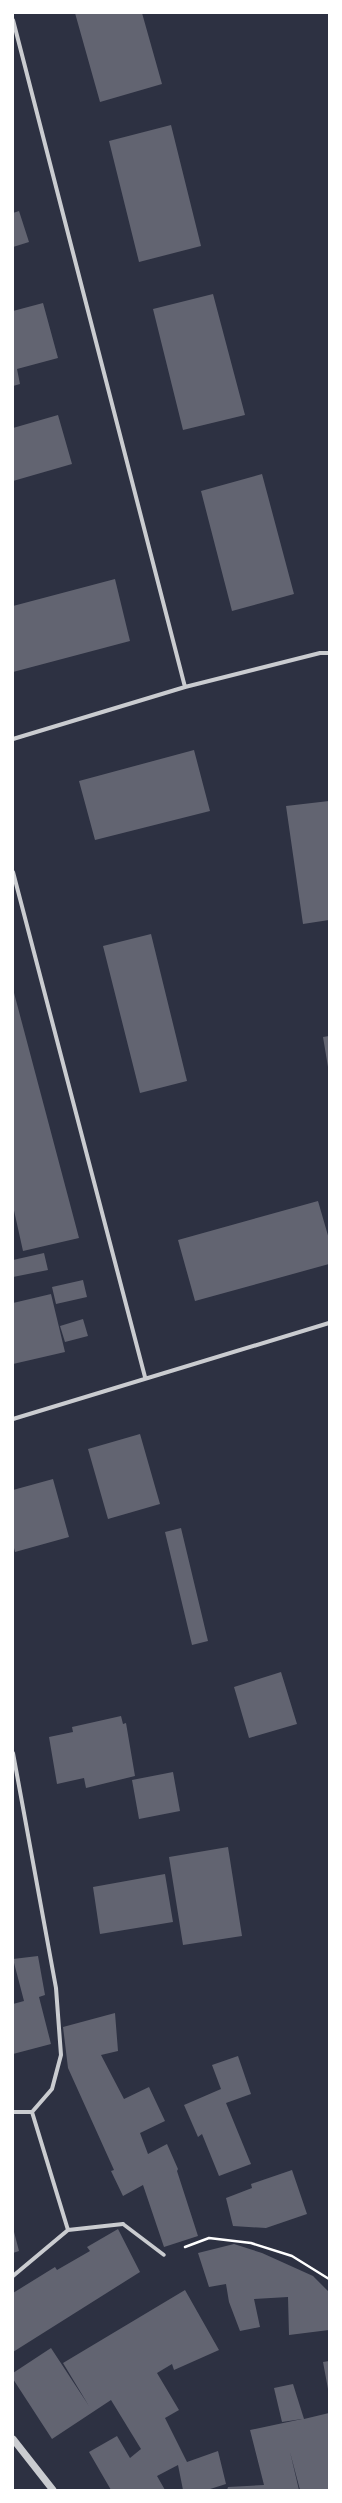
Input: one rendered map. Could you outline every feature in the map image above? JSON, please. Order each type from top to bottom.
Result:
[{"type":"street","points":[[13,20],[185,687]]},
{"type":"street","points":[[13,739],[185,687],[329,653]]},
{"type":"street","points":[[13,872],[145,1377]]},
{"type":"street","points":[[13,1419],[145,1377],[329,1322]]},
{"type":"street","points":[[13,1753],[51,1959],[59,2024],[61,2055],[52,2089],[32,2112],[13,2112]]},
{"type":"street","points":[[32,2112],[68,2230]]},
{"type":"street","points":[[13,2276],[68,2230],[124,2224],[164,2254]]},
{"type":"street","points":[[13,2439],[54,2490]]},
{"type":"path","points":[[164,2254],[209,2238],[251,2243],[292,2256],[329,2278]]},
{"type":"building","points":[[75,13],[142,13],[162,84],[100,102]]},
{"type":"building","points":[[171,125],[201,246],[139,262],[109,141]]},
{"type":"building","points":[[19,211],[29,242],[13,247],[13,213]]},
{"type":"building","points":[[213,294],[245,415],[183,430],[153,309]]},
{"type":"building","points":[[43,303],[58,358],[17,369],[20,384],[13,386],[13,311]]},
{"type":"building","points":[[58,415],[72,464],[13,481],[13,428]]},
{"type":"building","points":[[262,474],[294,594],[232,611],[201,491]]},
{"type":"building","points":[[115,579],[130,641],[13,672],[13,606]]},
{"type":"building","points":[[194,750],[210,811],[95,840],[79,781]]},
{"type":"building","points":[[329,801],[329,920],[303,924],[286,806]]},
{"type":"building","points":[[151,934],[187,1081],[140,1093],[103,946]]},
{"type":"building","points":[[13,989],[79,1238],[23,1251],[13,1206]]},
{"type":"building","points":[[329,1036],[329,1066],[328,1067],[323,1037]]},
{"type":"building","points":[[318,1201],[329,1239],[329,1264],[195,1301],[178,1240]]},
{"type":"building","points":[[44,1253],[48,1270],[13,1277],[13,1260]]},
{"type":"building","points":[[83,1280],[87,1297],[56,1304],[52,1287]]},
{"type":"building","points":[[51,1294],[65,1352],[13,1364],[13,1303]]},
{"type":"building","points":[[83,1319],[88,1336],[65,1342],[60,1326]]},
{"type":"building","points":[[140,1434],[160,1504],[108,1519],[88,1449]]},
{"type":"building","points":[[53,1479],[69,1537],[15,1552],[13,1544],[13,1490]]},
{"type":"building","points":[[181,1528],[208,1641],[192,1645],[165,1532]]},
{"type":"building","points":[[281,1672],[297,1724],[249,1738],[234,1687]]},
{"type":"building","points":[[121,1716],[123,1724],[126,1723],[135,1776],[86,1788],[84,1778],[57,1784],[49,1737],[73,1732],[72,1727]]},
{"type":"building","points":[[173,1772],[180,1811],[139,1819],[132,1780]]},
{"type":"building","points":[[228,1847],[242,1936],[183,1945],[169,1857]]},
{"type":"building","points":[[165,1874],[173,1922],[100,1934],[93,1887]]},
{"type":"building","points":[[38,1956],[45,1995],[39,1997],[51,2044],[13,2054],[13,2004],[24,2001],[13,1959]]},
{"type":"building","points":[[115,2013],[118,2051],[101,2055],[124,2099],[149,2087],[165,2121],[140,2133],[148,2154],[167,2144],[178,2169],[177,2171],[198,2236],[164,2247],[143,2185],[123,2196],[111,2171],[114,2170],[68,2068],[63,2027]]},
{"type":"building","points":[[238,2056],[251,2094],[226,2103],[251,2164],[219,2176],[202,2134],[198,2137],[184,2105],[221,2089],[212,2065]]},
{"type":"building","points":[[292,2170],[307,2214],[266,2228],[233,2226],[226,2198],[252,2188],[251,2184]]},
{"type":"building","points":[[13,2228],[19,2251],[13,2253]]},
{"type":"building","points":[[118,2229],[140,2272],[13,2352],[13,2293],[55,2267],[57,2270],[90,2251],[87,2247]]},
{"type":"building","points":[[234,2244],[262,2253],[313,2276],[329,2292],[329,2330],[289,2335],[288,2297],[254,2299],[260,2327],[240,2331],[229,2302],[226,2284],[209,2287],[198,2253]]},
{"type":"building","points":[[185,2290],[219,2350],[174,2370],[172,2364],[157,2373],[179,2410],[165,2418],[187,2462],[218,2451],[226,2484],[207,2490],[183,2490],[178,2465],[157,2476],[165,2490],[111,2490],[89,2452],[117,2436],[130,2458],[141,2449],[111,2400],[52,2439],[13,2379],[13,2373],[51,2348],[89,2406],[63,2363]]},
{"type":"building","points":[[329,2361],[329,2389],[328,2389],[323,2362]]},
{"type":"building","points":[[293,2384],[304,2419],[329,2413],[329,2490],[300,2490],[290,2452],[299,2490],[227,2490],[228,2487],[264,2485],[250,2430],[302,2419],[282,2422],[274,2388]]}]
